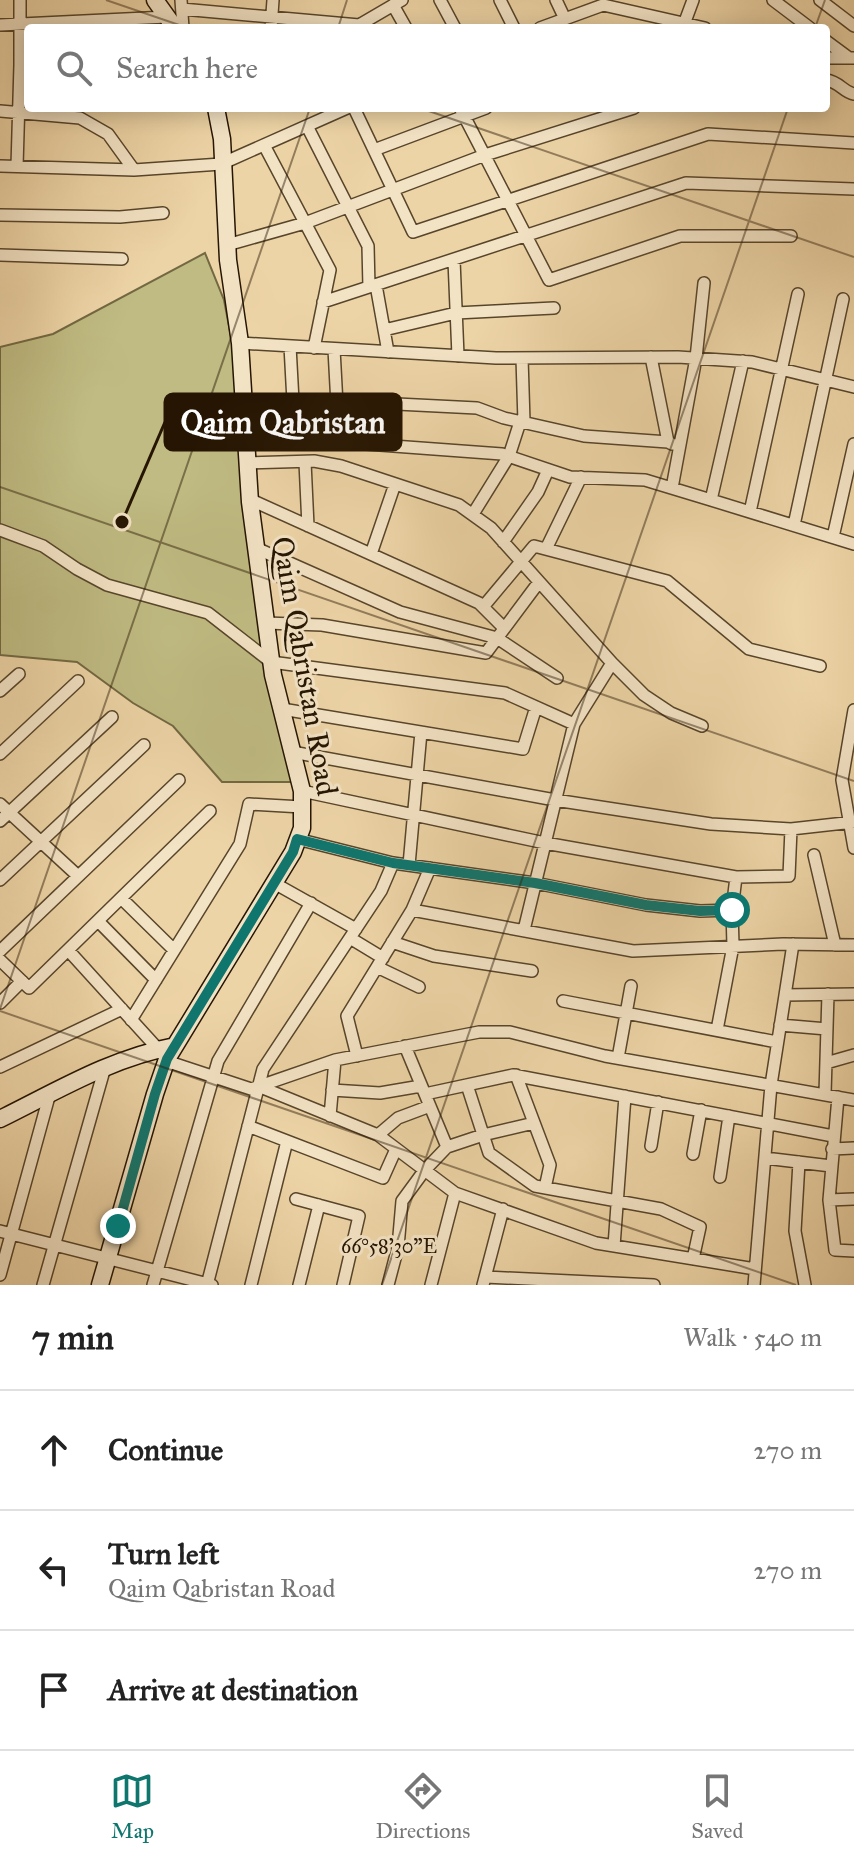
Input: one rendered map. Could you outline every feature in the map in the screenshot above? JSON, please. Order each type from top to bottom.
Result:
[{"type":"street","points":[[17,166],[24,65],[20,0]]},
{"type":"street","points":[[155,0],[176,14]]},
{"type":"street","points":[[271,22],[273,0]]},
{"type":"street","points":[[440,0],[453,24]]},
{"type":"street","points":[[500,0],[512,24]]},
{"type":"street","points":[[556,0],[565,19]]},
{"type":"street","points":[[684,24],[693,0]]},
{"type":"street","points":[[773,0],[805,24]]},
{"type":"street","points":[[822,1],[854,26]]},
{"type":"street","points":[[363,24],[398,3],[405,24]]},
{"type":"street","points":[[551,24],[603,5],[680,24]]},
{"type":"street","points":[[0,25],[176,14],[306,24]]},
{"type":"street","points":[[830,44],[851,58]]},
{"type":"street","points":[[830,58],[851,58]]},
{"type":"street","points":[[830,80],[836,81],[854,94]]},
{"type":"street","points":[[0,111],[80,118],[108,134],[134,170]]},
{"type":"street","name":"Qaim Qabristan Road","points":[[100,1285],[166,1052],[274,883],[302,828],[302,799],[271,662],[249,499],[240,343],[227,245],[222,139],[217,112]]},
{"type":"street","points":[[0,166],[134,170],[221,164],[338,112]]},
{"type":"street","points":[[356,112],[413,232],[708,134],[854,143]]},
{"type":"street","points":[[374,150],[462,112],[549,280],[680,236],[791,236]]},
{"type":"street","points":[[227,245],[305,223],[485,155],[621,112]]},
{"type":"street","points":[[307,126],[368,246],[373,286],[388,352]]},
{"type":"street","points":[[264,145],[330,270],[314,348]]},
{"type":"street","points":[[323,302],[686,183],[854,189]]},
{"type":"street","points":[[0,215],[120,217],[163,213]]},
{"type":"street","points":[[0,255],[122,259]]},
{"type":"street","points":[[454,260],[458,356]]},
{"type":"street","points":[[672,488],[674,444],[696,358],[704,283]]},
{"type":"street","points":[[750,512],[798,294]]},
{"type":"street","points":[[794,525],[843,299]]},
{"type":"street","points":[[384,330],[456,313],[554,308]]},
{"type":"street","points":[[240,343],[458,356],[743,361],[854,387]]},
{"type":"street","points":[[290,346],[295,438]]},
{"type":"street","points":[[334,349],[339,442]]},
{"type":"street","points":[[651,357],[674,444]]},
{"type":"street","points":[[473,514],[509,456],[522,422],[522,358]]},
{"type":"street","points":[[711,500],[743,361]]},
{"type":"street","points":[[337,401],[477,408],[584,436],[674,444]]},
{"type":"street","points":[[245,435],[509,456],[570,477],[632,479],[672,488],[854,544]]},
{"type":"street","points":[[833,537],[854,444]]},
{"type":"street","points":[[247,463],[305,462],[341,466],[459,505],[503,542],[644,695],[671,713],[702,726]]},
{"type":"street","points":[[305,462],[308,526]]},
{"type":"street","points":[[503,542],[538,492],[548,470]]},
{"type":"street","points":[[546,549],[581,477]]},
{"type":"street","points":[[371,554],[395,484]]},
{"type":"street","points":[[249,499],[483,607],[501,633],[557,678]]},
{"type":"street","points":[[0,530],[43,546],[107,585],[208,613],[271,662],[505,693],[574,724]]},
{"type":"street","points":[[483,607],[534,546],[667,581],[749,649],[820,666]]},
{"type":"street","points":[[256,548],[400,612],[501,633]]},
{"type":"street","points":[[266,623],[322,625],[486,653],[539,582]]},
{"type":"street","points":[[524,930],[574,724],[612,663]]},
{"type":"street","points":[[0,691],[19,674]]},
{"type":"street","points":[[0,754],[78,681]]},
{"type":"street","points":[[282,709],[523,749],[536,707]]},
{"type":"street","points":[[854,710],[848,784],[854,848]]},
{"type":"street","points":[[78,876],[3,812],[112,717]]},
{"type":"street","points":[[409,865],[421,732]]},
{"type":"street","points":[[0,880],[144,745]]},
{"type":"street","points":[[292,752],[555,800],[711,824],[791,829],[851,822]]},
{"type":"street","points":[[0,951],[179,780]]},
{"type":"street","points":[[131,1020],[240,844],[249,804],[302,799],[413,815],[545,843],[736,877],[789,876],[791,829]]},
{"type":"street","points":[[0,960],[29,988],[210,811]]},
{"type":"street","points":[[297,839],[393,863],[535,883],[646,905],[700,911],[732,910]]},
{"type":"street","points":[[814,855],[835,945]]},
{"type":"street","points":[[5,1232],[209,1285],[263,1069],[381,891],[393,863]]},
{"type":"street","points":[[357,1056],[347,1016],[412,910],[430,868]]},
{"type":"street","points":[[717,1030],[733,946],[732,910],[736,877]]},
{"type":"street","points":[[274,883],[311,903],[353,933],[380,962],[419,987]]},
{"type":"street","points":[[121,898],[174,950]]},
{"type":"street","points":[[153,1285],[218,1061],[311,903]]},
{"type":"street","points":[[412,910],[633,951],[793,944],[854,945]]},
{"type":"street","points":[[98,921],[156,980]]},
{"type":"street","points":[[392,942],[434,956],[532,971]]},
{"type":"street","points":[[754,1285],[771,1085],[793,944]]},
{"type":"street","points":[[68,950],[131,1020],[166,1052],[213,1076],[251,1089],[335,1060],[479,1032],[510,1032],[618,1058],[854,1100]]},
{"type":"street","points":[[0,1003],[22,981]]},
{"type":"street","points":[[618,1058],[631,986]]},
{"type":"street","points":[[825,1094],[828,994]]},
{"type":"street","points":[[785,995],[854,994]]},
{"type":"street","points":[[563,1001],[777,1042]]},
{"type":"street","points":[[0,1067],[122,1009]]},
{"type":"street","points":[[780,1025],[827,1029]]},
{"type":"street","points":[[405,1046],[447,1147]]},
{"type":"street","points":[[0,1119],[105,1067],[166,1052]]},
{"type":"street","points":[[826,1063],[854,1055]]},
{"type":"street","points":[[330,1116],[335,1060]]},
{"type":"street","points":[[43,1285],[105,1067]]},
{"type":"street","points":[[332,1090],[380,1093],[423,1090],[516,1075],[833,1136]]},
{"type":"street","points":[[516,1075],[550,1165],[545,1188]]},
{"type":"street","points":[[467,1085],[489,1153],[535,1186],[661,1209],[700,1227],[693,1259]]},
{"type":"street","points":[[258,1086],[378,1135],[455,1193],[596,1243],[755,1269]]},
{"type":"street","points":[[0,1275],[5,1232],[50,1093]]},
{"type":"street","points":[[614,1246],[625,1096]]},
{"type":"street","points":[[838,1097],[829,1200],[835,1250],[853,1252],[854,1265]]},
{"type":"street","points":[[651,1146],[658,1102]]},
{"type":"street","points":[[378,1135],[398,1118],[430,1106]]},
{"type":"street","points":[[693,1154],[701,1110]]},
{"type":"street","points":[[720,1177],[729,1116]]},
{"type":"street","points":[[388,1285],[398,1247],[402,1201],[424,1171],[447,1147],[534,1123]]},
{"type":"street","points":[[248,1126],[383,1178],[396,1149]]},
{"type":"street","points":[[251,1285],[287,1141]]},
{"type":"street","points":[[832,1149],[854,1148]]},
{"type":"street","points":[[765,1158],[831,1166]]},
{"type":"street","points":[[799,1162],[795,1231],[805,1285]]},
{"type":"street","points":[[431,1285],[455,1193]]},
{"type":"street","points":[[296,1199],[359,1216],[343,1285]]},
{"type":"street","points":[[829,1200],[854,1199]]},
{"type":"street","points":[[299,1285],[319,1205]]},
{"type":"street","points":[[503,1209],[485,1281],[654,1285]]},
{"type":"shaded area","points":[[205,253],[224,300],[232,342],[292,782],[222,782],[173,726],[133,703],[77,662],[0,655],[0,347],[53,334]]},
{"type":"place","name":"Qaim Qabristan","points":[[122,522]]},
{"type":"route","points":[[118,1226],[167,1059],[293,852],[297,839],[393,863],[535,883],[646,905],[700,911],[732,910]]}]
